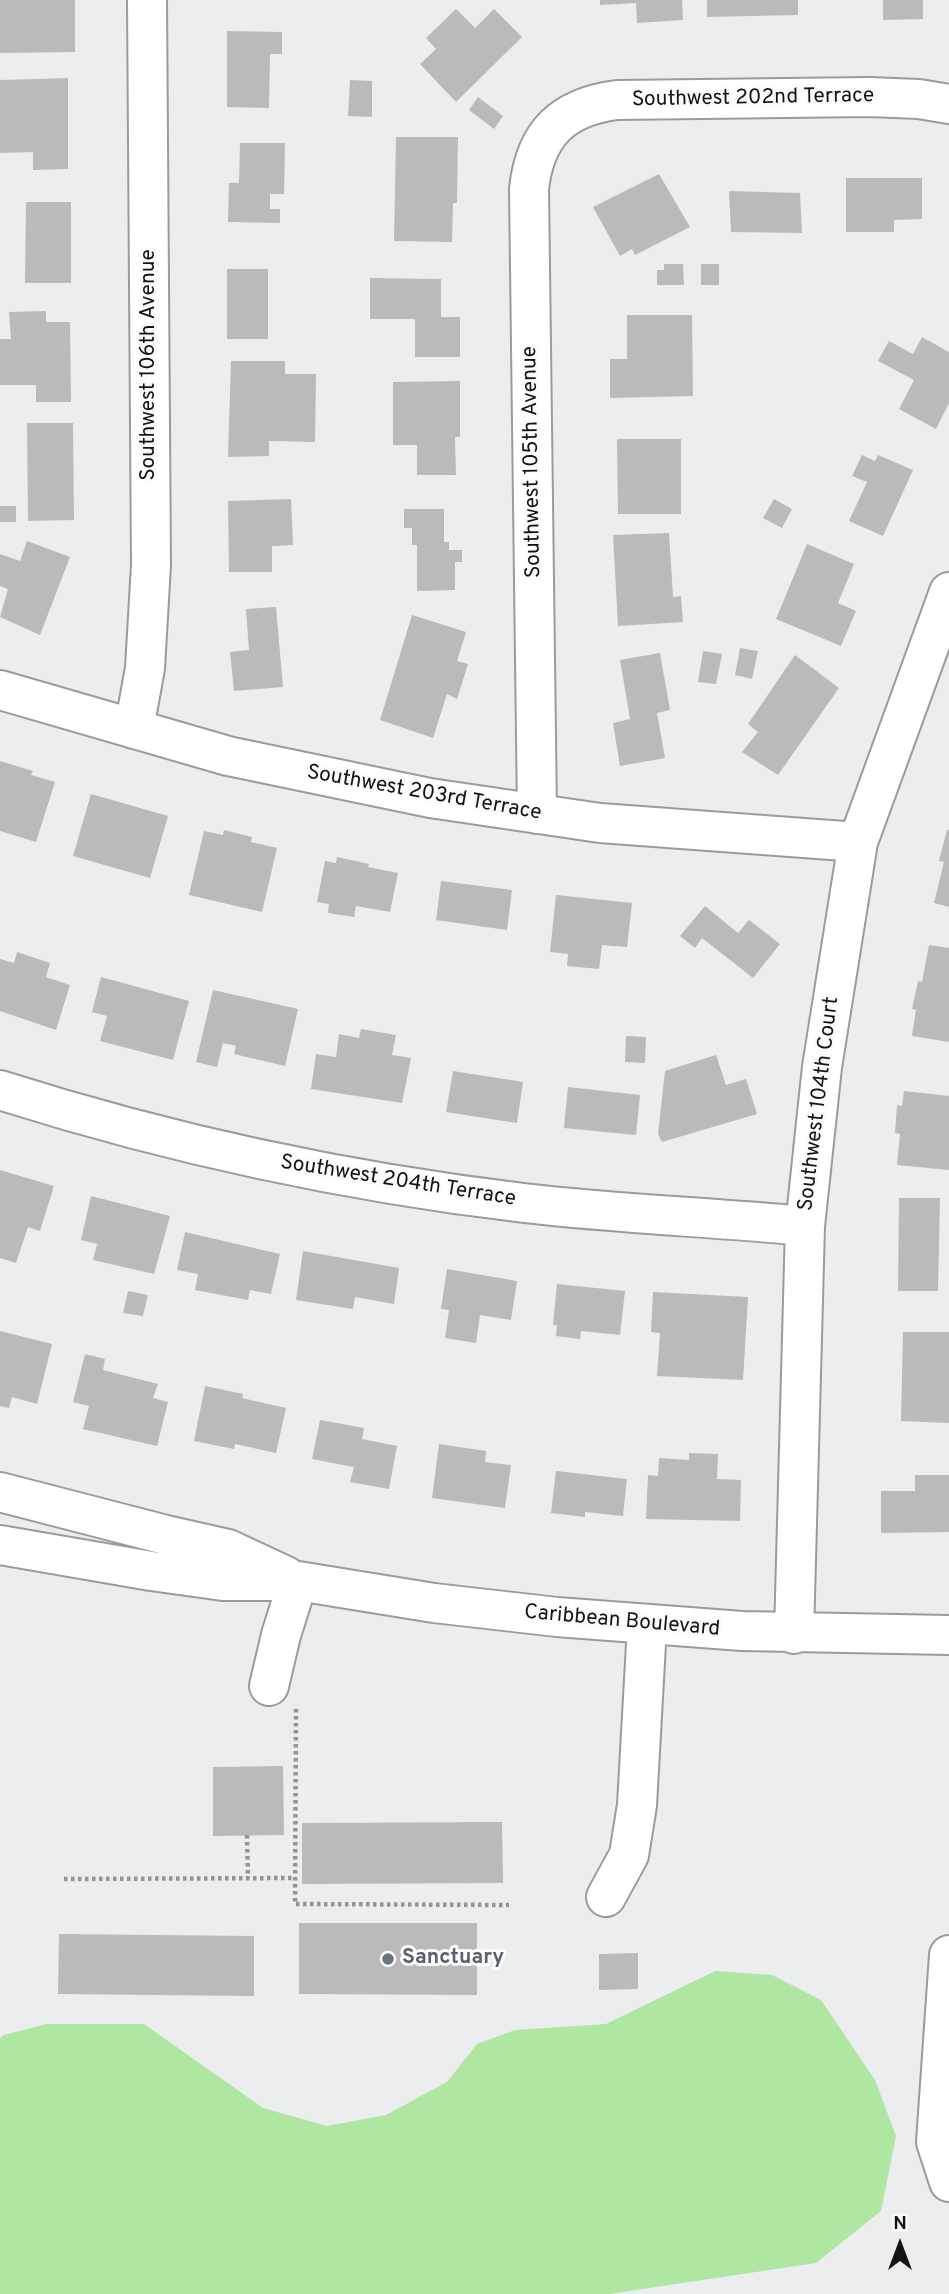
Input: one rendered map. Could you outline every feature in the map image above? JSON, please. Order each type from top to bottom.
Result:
[{"type":"street","name":"Southwest 106th Avenue","points":[[134,729],[145,668],[151,565],[147,0]]},
{"type":"street","name":"Southwest 202nd Terrace","points":[[561,120],[588,105],[617,100],[869,97],[919,99],[949,104]]},
{"type":"street","name":"Southwest 105th Avenue","points":[[537,814],[529,189],[538,147],[548,132],[561,120]]},
{"type":"street","name":"Southwest 104th Court","points":[[794,1634],[804,1226],[822,1067],[858,842],[949,592]]},
{"type":"street","name":"Southwest 203rd Terrace","points":[[0,690],[228,756],[430,798],[614,824],[858,842]]},
{"type":"street","name":"Southwest 204th Terrace","points":[[0,1090],[72,1113],[163,1136],[294,1166],[420,1189],[634,1215],[804,1226]]},
{"type":"street","name":"Caribbean Boulevard","points":[[0,1492],[228,1549],[298,1581]]},
{"type":"street","name":"Caribbean Boulevard","points":[[0,1545],[223,1581],[298,1581],[484,1609],[647,1626],[794,1634],[949,1635]]},
{"type":"street","points":[[282,1696],[281,1635],[298,1581]]},
{"type":"street","points":[[606,1897],[629,1855],[637,1805],[647,1626]]},
{"type":"street","points":[[949,1955],[936,2141],[949,2182]]},
{"type":"path","points":[[282,1696],[295,1903],[509,1905]]},
{"type":"path","points":[[247,1835],[248,1878]]},
{"type":"path","points":[[64,1879],[295,1878]]},
{"type":"green space","points":[[715,1971],[772,1975],[821,2000],[875,2080],[896,2136],[881,2211],[816,2263],[609,2294],[0,2294],[0,2038],[4,2035],[46,2024],[144,2024],[263,2108],[327,2126],[386,2115],[447,2082],[477,2044],[515,2030],[606,2024]]},
{"type":"building","points":[[0,0],[75,0],[75,52],[0,53]]},
{"type":"building","points":[[600,0],[682,0],[683,20],[637,23],[636,3],[600,5]]},
{"type":"building","points":[[707,0],[798,0],[798,15],[707,17]]},
{"type":"building","points":[[883,0],[923,0],[923,19],[883,20]]},
{"type":"building","points":[[456,9],[475,28],[494,9],[522,37],[456,102],[420,64],[436,49],[426,38]]},
{"type":"building","points":[[227,31],[282,32],[282,54],[270,54],[269,108],[227,107]]},
{"type":"building","points":[[68,78],[68,169],[33,170],[33,152],[0,153],[0,80]]},
{"type":"building","points":[[350,80],[372,81],[372,117],[348,116]]},
{"type":"building","points":[[478,97],[503,116],[494,129],[469,110]]},
{"type":"building","points":[[396,137],[458,137],[457,203],[453,203],[452,242],[394,241]]},
{"type":"building","points":[[240,143],[285,143],[284,194],[270,194],[270,209],[280,209],[280,223],[228,222],[229,183],[239,183]]},
{"type":"building","points":[[659,174],[690,227],[635,255],[632,249],[620,256],[593,207]]},
{"type":"building","points":[[846,178],[922,178],[922,219],[894,220],[894,232],[846,232]]},
{"type":"building","points":[[729,191],[800,193],[802,233],[731,232]]},
{"type":"building","points":[[26,202],[71,202],[71,283],[25,283]]},
{"type":"building","points":[[664,264],[683,264],[684,285],[657,285],[657,270],[664,270]]},
{"type":"building","points":[[701,264],[719,264],[719,285],[701,285]]},
{"type":"building","points":[[227,269],[268,269],[268,339],[227,339]]},
{"type":"building","points":[[370,278],[441,279],[441,317],[460,317],[460,357],[415,357],[415,319],[370,319]]},
{"type":"building","points":[[46,311],[46,322],[70,322],[71,402],[36,402],[36,385],[0,385],[0,339],[11,339],[9,312]]},
{"type":"building","points":[[627,315],[692,315],[693,396],[610,398],[610,359],[627,359]]},
{"type":"building","points":[[922,337],[949,352],[949,403],[936,429],[899,409],[914,380],[878,361],[889,341],[913,354]]},
{"type":"building","points":[[231,361],[285,361],[285,374],[316,374],[315,442],[269,441],[269,456],[228,457]]},
{"type":"building","points":[[460,381],[460,437],[455,437],[456,475],[417,475],[417,445],[393,445],[393,382]]},
{"type":"building","points":[[27,423],[73,423],[74,520],[28,521]]},
{"type":"building","points":[[617,439],[681,439],[681,514],[618,514]]},
{"type":"building","points":[[862,455],[875,461],[878,455],[913,470],[883,536],[849,521],[867,482],[852,476]]},
{"type":"building","points":[[291,499],[293,545],[272,546],[272,572],[229,572],[228,501]]},
{"type":"building","points":[[774,499],[792,509],[782,528],[763,518]]},
{"type":"building","points":[[0,506],[16,506],[16,522],[0,522]]},
{"type":"building","points":[[404,509],[444,509],[444,542],[449,542],[449,550],[462,550],[462,562],[455,562],[455,590],[417,591],[417,545],[412,545],[412,528],[404,528]]},
{"type":"building","points":[[669,533],[673,597],[681,596],[683,622],[618,626],[613,535]]},
{"type":"building","points":[[27,541],[70,557],[40,635],[0,617],[8,589],[0,586],[0,554],[20,561]]},
{"type":"building","points":[[807,544],[854,564],[838,603],[856,611],[841,646],[776,619]]},
{"type":"building","points":[[276,607],[283,687],[234,691],[230,652],[249,650],[246,609]]},
{"type":"building","points":[[412,615],[466,632],[457,661],[468,664],[457,699],[447,694],[433,738],[380,720]]},
{"type":"building","points":[[740,648],[758,651],[752,679],[735,675]]},
{"type":"building","points":[[703,651],[722,654],[716,684],[698,682]]},
{"type":"building","points":[[660,653],[670,710],[657,713],[665,758],[620,766],[613,723],[630,719],[620,660]]},
{"type":"building","points":[[795,655],[839,688],[778,775],[742,752],[758,732],[748,724]]},
{"type":"building","points":[[0,761],[33,771],[31,775],[55,782],[36,842],[0,831]]},
{"type":"building","points":[[91,794],[168,816],[150,878],[73,856]]},
{"type":"building","points":[[224,830],[252,837],[251,842],[277,848],[262,912],[189,895],[204,831],[223,835]]},
{"type":"building","points":[[947,830],[949,907],[934,903],[944,862],[939,861]]},
{"type":"building","points":[[337,857],[398,873],[390,912],[356,906],[354,917],[328,913],[329,904],[317,902],[325,861],[336,863]]},
{"type":"building","points":[[441,881],[512,890],[507,930],[436,920]]},
{"type":"building","points":[[556,895],[632,903],[627,947],[602,945],[599,969],[567,966],[568,954],[550,952]]},
{"type":"building","points":[[705,906],[738,933],[749,920],[780,944],[753,978],[702,938],[695,948],[680,936]]},
{"type":"building","points":[[929,945],[949,948],[949,1042],[912,1036],[916,1010],[912,1009],[918,981],[922,982]]},
{"type":"building","points":[[17,952],[50,963],[46,977],[70,985],[56,1030],[0,1011],[0,959],[14,963]]},
{"type":"building","points":[[101,977],[189,1001],[173,1060],[100,1041],[107,1016],[92,1012]]},
{"type":"building","points":[[213,990],[298,1009],[285,1066],[234,1054],[236,1046],[223,1043],[217,1067],[196,1062]]},
{"type":"building","points":[[361,1029],[396,1035],[392,1055],[411,1058],[402,1103],[311,1089],[316,1054],[336,1057],[339,1034],[359,1038]]},
{"type":"building","points":[[626,1036],[646,1037],[645,1063],[625,1062]]},
{"type":"building","points":[[716,1055],[726,1085],[746,1079],[757,1114],[662,1142],[658,1134],[665,1071]]},
{"type":"building","points":[[453,1071],[523,1082],[517,1123],[446,1112]]},
{"type":"building","points":[[568,1087],[640,1095],[636,1135],[564,1128]]},
{"type":"building","points":[[904,1091],[949,1096],[949,1170],[897,1165],[900,1134],[895,1133],[897,1105],[902,1106]]},
{"type":"building","points":[[0,1170],[54,1186],[40,1231],[28,1227],[16,1263],[0,1258]]},
{"type":"building","points":[[91,1196],[170,1216],[154,1274],[93,1260],[97,1244],[81,1240]]},
{"type":"building","points":[[899,1198],[940,1198],[938,1291],[898,1291]]},
{"type":"building","points":[[185,1232],[280,1254],[271,1294],[250,1290],[248,1300],[195,1290],[198,1274],[177,1270]]},
{"type":"building","points":[[303,1251],[399,1268],[394,1304],[355,1297],[353,1309],[296,1300]]},
{"type":"building","points":[[447,1269],[517,1281],[511,1320],[480,1315],[476,1343],[445,1338],[449,1310],[441,1309]]},
{"type":"building","points":[[557,1284],[625,1291],[620,1335],[581,1331],[580,1339],[556,1336],[557,1325],[553,1325]]},
{"type":"building","points":[[128,1291],[148,1295],[143,1316],[123,1313]]},
{"type":"building","points":[[653,1292],[748,1297],[743,1380],[657,1376],[660,1333],[651,1332]]},
{"type":"building","points":[[0,1331],[52,1344],[37,1404],[12,1397],[9,1408],[0,1406]]},
{"type":"building","points":[[903,1332],[949,1332],[949,1423],[901,1421]]},
{"type":"building","points":[[85,1354],[105,1359],[103,1370],[158,1384],[153,1398],[168,1402],[157,1446],[83,1429],[89,1406],[73,1402]]},
{"type":"building","points":[[205,1386],[243,1394],[242,1398],[286,1408],[276,1453],[235,1444],[234,1449],[194,1441]]},
{"type":"building","points":[[320,1420],[364,1428],[362,1439],[397,1446],[389,1489],[350,1482],[354,1467],[312,1459]]},
{"type":"building","points":[[439,1444],[486,1451],[485,1462],[511,1465],[505,1508],[432,1498]]},
{"type":"building","points":[[689,1453],[718,1454],[717,1479],[741,1480],[740,1521],[646,1519],[648,1475],[658,1476],[659,1458],[689,1460]]},
{"type":"building","points":[[556,1471],[627,1479],[623,1516],[585,1512],[585,1517],[551,1513]]},
{"type":"building","points":[[915,1475],[949,1475],[949,1532],[881,1533],[881,1491],[915,1491]]},
{"type":"building","points":[[283,1766],[284,1835],[213,1836],[213,1767]]},
{"type":"building","points":[[502,1822],[503,1883],[302,1884],[302,1823]]},
{"type":"building","name":"Sanctuary","points":[[299,1923],[477,1923],[477,1995],[299,1994]]},
{"type":"building","points":[[59,1934],[254,1936],[254,1996],[58,1994]]},
{"type":"building","points":[[638,1953],[638,1989],[599,1990],[599,1954]]},
{"type":"place","name":"Sanctuary","points":[[388,1959]]}]
